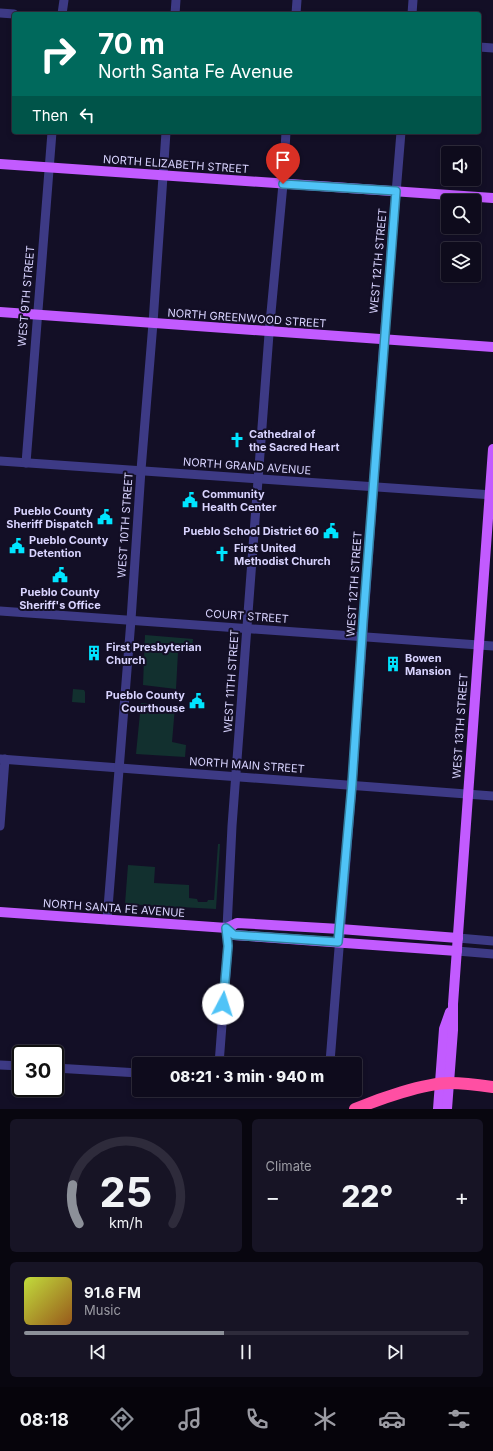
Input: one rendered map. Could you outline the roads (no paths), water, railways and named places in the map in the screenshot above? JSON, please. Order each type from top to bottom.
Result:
[{"type":"highway","points":[[355,1109],[396,1094],[444,1083],[493,1087]]},
{"type":"main road","name":"NORTH ELIZABETH STREET","points":[[0,164],[493,198]]},
{"type":"main road","name":"NORTH GREENWOOD STREET","points":[[0,312],[493,347]]},
{"type":"main road","name":"WEST 13TH STREET","points":[[438,1109],[453,1030],[453,1004],[467,793],[491,495],[493,450]]},
{"type":"main road","name":"NORTH SANTA FE AVENUE","points":[[0,912],[226,928],[236,923],[458,938]]},
{"type":"main road","name":"NORTH SANTA FE AVENUE","points":[[226,928],[234,935],[457,951]]},
{"type":"main road","name":"WEST 13TH STREET","points":[[444,1083],[447,1109]]},
{"type":"street","points":[[62,12],[64,0]]},
{"type":"street","points":[[174,12],[176,0]]},
{"type":"street","points":[[296,12],[297,0]]},
{"type":"street","points":[[412,12],[413,0]]},
{"type":"street","points":[[0,13],[12,14]]},
{"type":"street","points":[[481,47],[493,48]]},
{"type":"street","name":"WEST 9TH STREET","points":[[26,463],[36,314],[52,134]]},
{"type":"street","name":"WEST 10TH STREET","points":[[107,920],[132,620],[141,470],[166,134]]},
{"type":"street","name":"WEST 11TH STREET","points":[[220,1057],[228,946],[226,928],[236,776],[269,331],[283,184],[286,134]]},
{"type":"street","name":"WEST 12TH STREET","points":[[330,1057],[338,942],[352,784],[384,340],[402,134]]},
{"type":"street","name":"NORTH GRAND AVENUE","points":[[0,461],[491,495]]},
{"type":"street","name":"COURT STREET","points":[[0,610],[493,646]]},
{"type":"street","points":[[0,826],[3,759]]},
{"type":"street","name":"NORTH MAIN STREET","points":[[3,759],[352,784],[493,796]]},
{"type":"street","name":"NORTH SANTA FE AVENUE","points":[[458,938],[493,941]]},
{"type":"street","name":"NORTH SANTA FE AVENUE","points":[[457,951],[493,954]]},
{"type":"street","points":[[0,1065],[12,1066]]},
{"type":"street","points":[[64,1069],[132,1073]]},
{"type":"place","name":"Cathedral of the Sacred Heart","points":[[237,440]]},
{"type":"place","name":"Community Health Center","points":[[190,500]]},
{"type":"place","name":"Pueblo County Sheriff Dispatch","points":[[105,517]]},
{"type":"place","name":"Pueblo School District 60","points":[[331,531]]},
{"type":"place","name":"Pueblo County Detention","points":[[17,546]]},
{"type":"place","name":"First United Methodist Church","points":[[222,554]]},
{"type":"place","name":"Pueblo County Sheriff's Office","points":[[60,575]]},
{"type":"place","name":"First Presbyterian Church","points":[[94,653]]},
{"type":"place","name":"Bowen Mansion","points":[[393,664]]},
{"type":"place","name":"Pueblo County Courthouse","points":[[197,701]]}]
